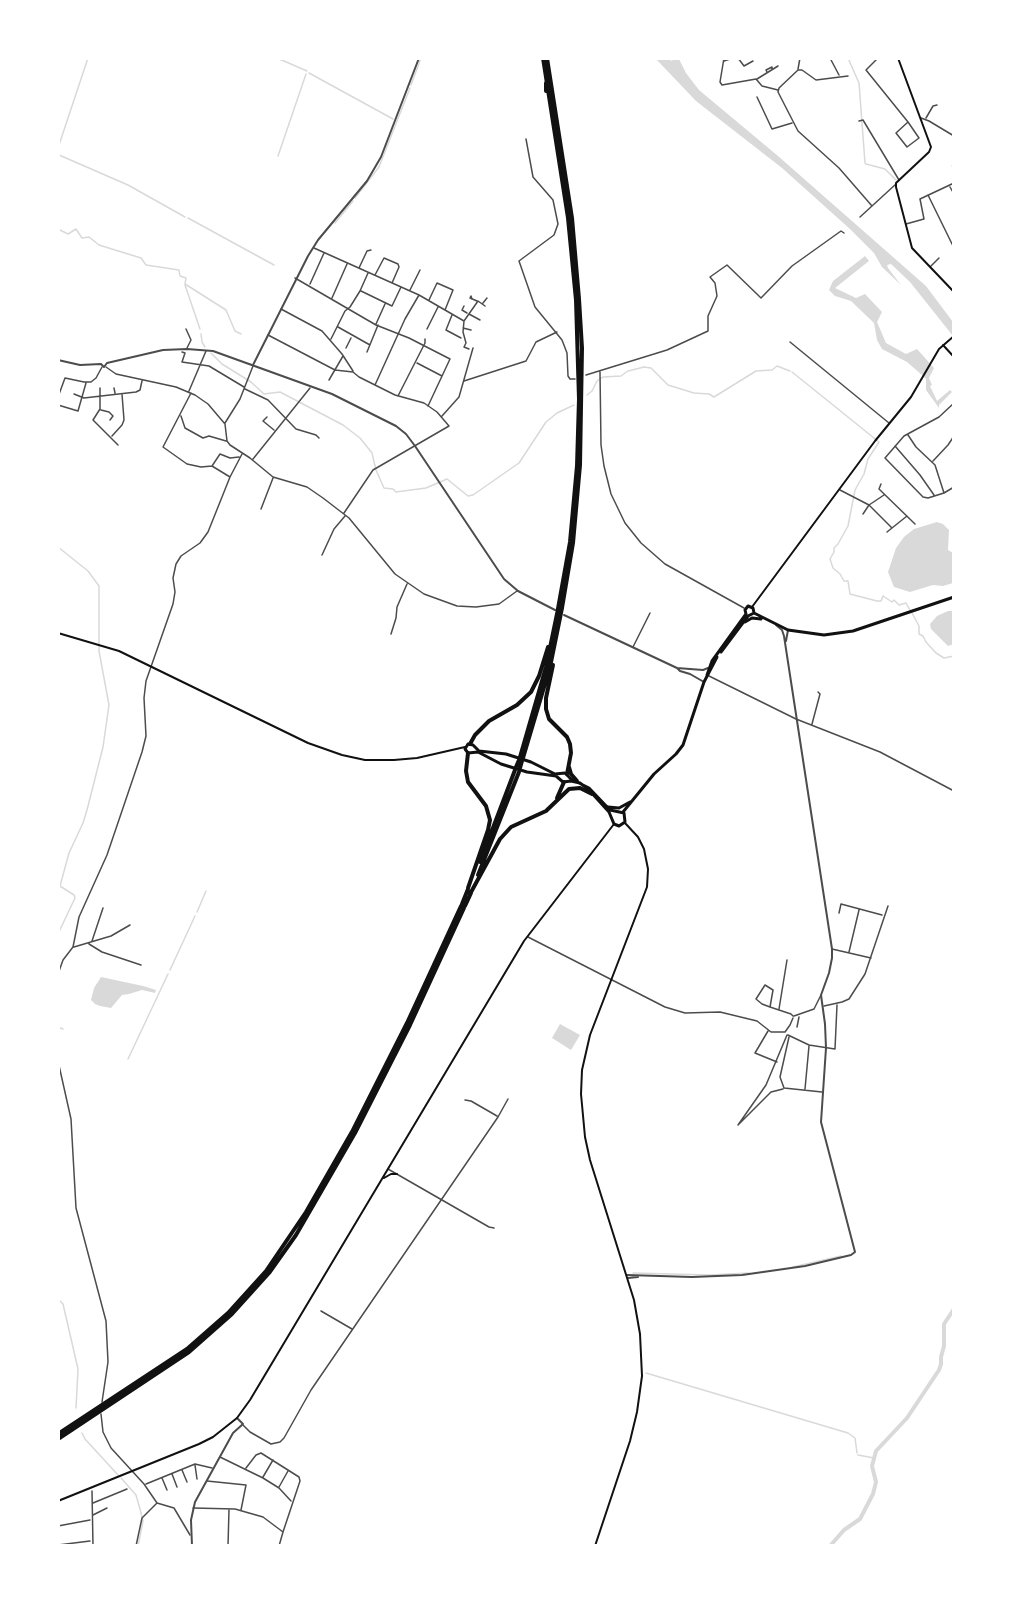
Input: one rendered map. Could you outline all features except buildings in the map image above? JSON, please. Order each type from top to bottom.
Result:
[{"type":"highway","points":[[545,58],[546,91]]},
{"type":"highway","points":[[545,58],[554,84]]},
{"type":"highway","points":[[463,906],[490,820],[486,806],[468,782],[467,749],[475,735],[491,718],[517,705],[531,692],[539,676],[561,607],[578,503],[582,410],[580,310],[570,205],[545,58]]},
{"type":"highway","points":[[545,70],[568,219],[577,323],[579,399],[574,502],[561,607]]},
{"type":"highway","points":[[570,205],[571,190]]},
{"type":"highway","points":[[562,197],[568,219]]},
{"type":"highway","points":[[556,802],[566,779],[571,750],[570,742],[550,721],[546,709],[559,613]]},
{"type":"highway","points":[[521,759],[554,629]]},
{"type":"highway","points":[[468,888],[521,759],[550,668],[557,634]]},
{"type":"highway","points":[[569,761],[570,773],[577,781]]},
{"type":"highway","points":[[470,894],[517,769]]},
{"type":"highway","points":[[58,1436],[168,1366],[209,1336],[250,1296],[281,1257],[319,1197],[385,1076],[463,906],[506,831],[519,822],[543,812],[571,789],[580,788],[592,794]]},
{"type":"main road","points":[[898,58],[931,147],[929,152],[898,182],[912,248],[954,292]]},
{"type":"main road","points":[[708,671],[742,624],[747,615],[745,609],[748,606],[752,607],[876,440],[911,397],[939,349],[954,336]]},
{"type":"main road","points":[[944,344],[954,357]]},
{"type":"main road","points":[[752,607],[754,613],[788,630],[807,634],[842,633],[954,597]]},
{"type":"main road","points":[[623,812],[654,774],[676,754],[682,745],[708,671],[747,615],[754,613]]},
{"type":"main road","points":[[742,624],[752,618],[768,621]]},
{"type":"main road","points":[[58,633],[96,642],[152,666],[308,743],[342,755],[365,760],[394,760],[467,749],[511,756],[531,762],[566,779],[580,783],[592,794],[614,824],[619,826],[625,823]]},
{"type":"main road","points":[[467,749],[527,772],[560,776],[577,781],[590,789],[610,810],[623,812]]},
{"type":"main road","points":[[602,803],[616,808],[632,801]]},
{"type":"main road","points":[[611,817],[615,811]]},
{"type":"main road","points":[[623,812],[626,817],[625,823]]},
{"type":"main road","points":[[595,1545],[630,1441],[637,1413],[642,1374],[639,1325],[627,1276],[594,1177],[581,1107],[582,1070],[590,1035],[647,887],[648,869],[644,849],[638,837],[625,823]]},
{"type":"main road","points":[[58,1501],[213,1437],[237,1418],[250,1400],[527,937],[614,824]]},
{"type":"main road","points":[[382,1180],[391,1174],[397,1174]]},
{"type":"street","points":[[225,424],[295,278],[313,248],[375,169],[420,58]]},
{"type":"street","points":[[733,58],[728,61],[723,60],[720,82],[722,85],[756,80],[778,66]]},
{"type":"street","points":[[738,58],[742,66],[753,61]]},
{"type":"street","points":[[778,90],[798,70],[800,58]]},
{"type":"street","points":[[830,58],[840,76]]},
{"type":"street","points":[[878,58],[866,70],[908,122],[919,138],[907,147],[896,134],[908,122]]},
{"type":"street","points":[[798,70],[802,70],[815,79],[848,76]]},
{"type":"street","points":[[756,80],[762,86],[778,90]]},
{"type":"street","points":[[778,90],[802,137],[838,168],[872,206]]},
{"type":"street","points":[[757,97],[772,129],[793,123]]},
{"type":"street","points":[[925,119],[933,106],[937,105]]},
{"type":"street","points":[[921,118],[954,136]]},
{"type":"street","points":[[860,217],[898,182],[861,121]]},
{"type":"street","points":[[526,139],[533,177],[550,196],[556,208],[558,224],[550,238],[519,261],[535,307],[556,332],[567,353],[568,376],[570,379],[575,379]]},
{"type":"street","points":[[908,224],[924,219],[919,200],[954,183]]},
{"type":"street","points":[[950,186],[954,194]]},
{"type":"street","points":[[928,195],[954,248]]},
{"type":"street","points":[[585,375],[668,350],[708,331],[710,309],[717,296],[715,283],[710,277],[727,265],[761,298],[792,266],[841,231],[844,233]]},
{"type":"street","points":[[313,248],[410,290],[464,321]]},
{"type":"street","points":[[358,268],[367,250],[371,250]]},
{"type":"street","points":[[310,285],[324,252]]},
{"type":"street","points":[[375,276],[385,258],[399,265],[392,283]]},
{"type":"street","points":[[931,266],[939,258]]},
{"type":"street","points":[[332,299],[348,263]]},
{"type":"street","points":[[410,290],[420,270]]},
{"type":"street","points":[[330,339],[360,291],[368,273]]},
{"type":"street","points":[[295,278],[377,325],[450,359],[428,406]]},
{"type":"street","points":[[429,301],[437,283],[453,290],[444,310]]},
{"type":"street","points":[[360,291],[392,306],[401,287]]},
{"type":"street","points":[[374,386],[419,295]]},
{"type":"street","points":[[482,304],[487,298]]},
{"type":"street","points":[[472,299],[485,306]]},
{"type":"street","points":[[466,343],[463,337],[464,321],[478,301]]},
{"type":"street","points":[[367,352],[385,303]]},
{"type":"street","points":[[464,306],[462,310],[480,320]]},
{"type":"street","points":[[428,329],[438,307]]},
{"type":"street","points":[[281,309],[322,331],[359,377],[398,397],[417,400],[428,406],[449,426],[373,470],[334,529],[322,555]]},
{"type":"street","points":[[452,314],[446,330],[460,338],[463,337]]},
{"type":"street","points":[[337,327],[370,345]]},
{"type":"street","points":[[463,328],[471,330]]},
{"type":"street","points":[[186,329],[191,340],[187,349]]},
{"type":"street","points":[[464,381],[526,360],[536,342],[556,332]]},
{"type":"street","points":[[268,335],[336,370],[353,372]]},
{"type":"street","points":[[346,348],[352,336]]},
{"type":"street","points":[[398,397],[424,346],[425,339]]},
{"type":"street","points":[[468,339],[462,346],[469,349]]},
{"type":"street","points":[[790,342],[890,423]]},
{"type":"street","points":[[441,417],[457,400],[473,348]]},
{"type":"street","points":[[207,350],[180,415],[163,447],[187,464],[212,466],[230,477]]},
{"type":"street","points":[[58,360],[81,365],[104,365],[154,351],[207,350],[229,355],[335,396],[397,427],[415,446],[499,572],[518,591],[704,682]]},
{"type":"street","points":[[182,352],[185,353],[182,362],[209,366],[268,400],[296,429],[319,438]]},
{"type":"street","points":[[329,380],[343,355]]},
{"type":"street","points":[[415,362],[442,376]]},
{"type":"street","points":[[104,365],[113,373],[171,385],[190,392],[208,404],[225,424],[227,441]]},
{"type":"street","points":[[58,397],[65,378],[86,382],[96,378],[104,365]]},
{"type":"street","points":[[600,371],[603,466],[613,501],[628,528],[665,564],[745,609]]},
{"type":"street","points":[[74,394],[92,397],[139,391],[143,380]]},
{"type":"street","points":[[58,405],[78,411],[86,382]]},
{"type":"street","points":[[252,460],[311,387]]},
{"type":"street","points":[[100,388],[100,409],[93,420],[118,445]]},
{"type":"street","points":[[114,388],[115,394]]},
{"type":"street","points":[[111,437],[123,425],[122,394]]},
{"type":"street","points":[[953,488],[935,496],[923,497],[885,458],[907,434],[939,417],[954,403]]},
{"type":"street","points":[[109,406],[109,412]]},
{"type":"street","points":[[100,409],[113,416],[110,420]]},
{"type":"street","points":[[180,415],[185,428],[203,438],[209,436],[227,441],[273,477],[307,487],[344,514],[391,570],[430,597],[463,607],[484,607],[499,604],[518,591]]},
{"type":"street","points":[[267,417],[262,422],[274,431]]},
{"type":"street","points":[[907,434],[916,447],[932,461],[944,493]]},
{"type":"street","points":[[932,461],[944,451],[954,436]]},
{"type":"street","points":[[895,446],[935,496]]},
{"type":"street","points":[[212,466],[220,454],[230,458],[240,458]]},
{"type":"street","points":[[58,975],[73,947],[79,917],[111,844],[144,745],[146,736],[145,686],[173,604],[175,592],[173,578],[179,559],[197,546],[212,527],[230,477],[242,454]]},
{"type":"street","points":[[261,509],[273,477]]},
{"type":"street","points":[[881,484],[879,489],[915,524]]},
{"type":"street","points":[[839,490],[869,505],[892,528]]},
{"type":"street","points":[[863,514],[869,505],[885,495]]},
{"type":"street","points":[[887,532],[907,516]]},
{"type":"street","points":[[391,634],[397,607],[407,583]]},
{"type":"street","points":[[633,647],[650,613]]},
{"type":"street","points":[[770,1007],[772,990],[765,985],[756,999],[770,1007],[793,1016],[799,1016],[814,1009],[830,973],[832,958],[784,636],[782,630],[775,624]]},
{"type":"street","points":[[784,636],[788,630]]},
{"type":"street","points":[[785,644],[788,630]]},
{"type":"street","points":[[678,668],[708,671],[796,719],[880,752],[954,791]]},
{"type":"street","points":[[812,725],[820,694],[818,692]]},
{"type":"street","points":[[839,913],[841,904],[883,915]]},
{"type":"street","points":[[823,1006],[849,999],[872,958],[883,915],[888,906]]},
{"type":"street","points":[[93,942],[103,908]]},
{"type":"street","points":[[849,952],[859,909]]},
{"type":"street","points":[[73,947],[111,936],[130,925]]},
{"type":"street","points":[[527,937],[665,1007],[691,1013],[720,1012],[757,1021],[769,1030],[787,1034],[809,1045],[835,1049],[837,1004]]},
{"type":"street","points":[[89,944],[99,951],[141,965]]},
{"type":"street","points":[[832,949],[872,958]]},
{"type":"street","points":[[779,1010],[787,960]]},
{"type":"street","points":[[58,961],[63,962]]},
{"type":"street","points":[[627,1276],[710,1277],[750,1274],[798,1268],[855,1253],[821,1125],[826,1048],[821,995]]},
{"type":"street","points":[[793,1016],[777,1062],[766,1085],[738,1125],[771,1092],[784,1089],[823,1092]]},
{"type":"street","points":[[797,1027],[799,1016]]},
{"type":"street","points":[[769,1030],[755,1053],[777,1062]]},
{"type":"street","points":[[784,1089],[780,1077],[787,1034]]},
{"type":"street","points":[[805,1090],[809,1045]]},
{"type":"street","points":[[58,1061],[69,1104],[76,1208],[106,1321],[108,1362],[101,1408],[103,1432],[109,1445],[144,1484],[157,1503],[174,1508],[191,1536]]},
{"type":"street","points":[[237,1418],[250,1432],[268,1443],[280,1442],[311,1390],[498,1117],[508,1099]]},
{"type":"street","points":[[465,1100],[474,1102],[498,1117]]},
{"type":"street","points":[[388,1169],[494,1228]]},
{"type":"street","points":[[321,1311],[353,1330]]},
{"type":"street","points":[[192,1545],[193,1508],[235,1430],[243,1424]]},
{"type":"street","points":[[246,1468],[259,1453],[299,1478],[279,1545]]},
{"type":"street","points":[[220,1457],[263,1478],[279,1488],[292,1502]]},
{"type":"street","points":[[263,1478],[273,1460]]},
{"type":"street","points":[[144,1484],[195,1464],[213,1469]]},
{"type":"street","points":[[195,1464],[197,1479]]},
{"type":"street","points":[[182,1469],[187,1482]]},
{"type":"street","points":[[279,1488],[288,1470]]},
{"type":"street","points":[[171,1473],[177,1487]]},
{"type":"street","points":[[161,1478],[166,1490]]},
{"type":"street","points":[[206,1481],[246,1485],[241,1510]]},
{"type":"street","points":[[92,1503],[126,1489]]},
{"type":"street","points":[[92,1491],[93,1545]]},
{"type":"street","points":[[136,1545],[142,1518],[157,1503]]},
{"type":"street","points":[[92,1515],[107,1508]]},
{"type":"street","points":[[193,1508],[241,1510],[262,1517],[283,1532]]},
{"type":"street","points":[[228,1545],[229,1508]]},
{"type":"street","points":[[58,1526],[92,1520]]},
{"type":"street","points":[[58,1545],[92,1540]]},
{"type":"shaded area","points":[[656,59],[672,61],[679,59],[699,90],[926,286],[953,322],[953,336],[910,282],[891,264],[887,265],[888,268],[901,285],[882,267],[874,253],[850,229],[782,168],[696,101]]},
{"type":"shaded area","points":[[865,256],[869,261],[835,288],[856,298],[865,294],[882,312],[877,322],[886,343],[906,354],[917,349],[934,368],[929,378],[937,401],[950,390],[952,392],[939,405],[939,408],[926,390],[926,379],[907,362],[882,349],[877,340],[874,323],[851,301],[835,296],[829,290],[833,281]]},
{"type":"shaded area","points":[[937,522],[949,530],[948,550],[953,553],[953,583],[943,586],[933,585],[910,592],[894,587],[888,572],[896,548],[914,529]]},
{"type":"shaded area","points":[[953,611],[954,644],[948,646],[931,629],[930,624],[937,616]]},
{"type":"shaded area","points":[[101,977],[156,990],[155,993],[142,990],[122,995],[111,1008],[100,1006],[91,1000],[94,988]]},
{"type":"shaded area","points":[[560,1024],[580,1035],[571,1050],[552,1038]]},
{"type":"waterway","points":[[58,148],[88,58]]},
{"type":"waterway","points":[[277,58],[307,71]]},
{"type":"waterway","points":[[411,85],[421,58]]},
{"type":"waterway","points":[[848,58],[859,83],[865,163],[885,169],[896,180]]},
{"type":"waterway","points":[[309,73],[393,119]]},
{"type":"waterway","points":[[278,156],[306,74]]},
{"type":"waterway","points":[[355,198],[379,167],[410,88]]},
{"type":"waterway","points":[[59,155],[128,185],[185,217]]},
{"type":"waterway","points":[[335,223],[353,201]]},
{"type":"waterway","points":[[188,218],[274,265]]},
{"type":"waterway","points":[[58,229],[68,234],[76,229],[82,238],[89,237],[99,245],[141,258],[146,265],[179,270],[180,276],[186,278],[185,284],[226,310],[235,331],[241,334]]},
{"type":"waterway","points":[[185,285],[200,329]]},
{"type":"waterway","points":[[201,334],[205,347]]},
{"type":"waterway","points":[[211,353],[222,364],[251,382],[264,394],[280,392],[343,425],[360,438],[372,453],[384,488],[393,489],[396,492],[426,488],[447,479],[468,496],[473,495],[519,463],[546,422],[557,413],[574,405]]},
{"type":"waterway","points":[[587,395],[597,381],[603,377],[621,376],[628,371],[644,367],[651,368],[668,385],[714,397],[756,371],[772,370],[777,366],[790,371]]},
{"type":"waterway","points":[[792,372],[879,442],[868,459],[864,474],[855,490],[848,526],[830,559],[833,568],[844,581],[848,581],[850,594],[877,601],[881,601],[883,596],[892,602],[894,600],[899,605],[906,603],[910,610]]},
{"type":"waterway","points":[[58,547],[88,571],[99,586],[99,651],[109,705],[103,747],[87,810],[69,853],[60,886],[75,898],[58,934]]},
{"type":"waterway","points":[[912,613],[919,626],[919,634],[936,653],[944,658],[954,656]]},
{"type":"waterway","points":[[197,912],[206,891]]},
{"type":"waterway","points":[[170,970],[195,916]]},
{"type":"waterway","points":[[128,1059],[168,974]]},
{"type":"waterway","points":[[58,1027],[63,1029]]},
{"type":"waterway","points":[[793,1267],[841,1256]]},
{"type":"waterway","points":[[633,1273],[710,1275],[749,1273]]},
{"type":"waterway","points":[[58,1299],[63,1304],[78,1369],[76,1408]]},
{"type":"waterway","points":[[830,1546],[844,1530],[860,1519],[873,1494],[876,1482],[872,1466],[876,1451],[907,1418],[939,1370],[944,1346],[944,1324],[954,1309]]},
{"type":"waterway","points":[[646,1373],[848,1433],[855,1438],[857,1453]]},
{"type":"waterway","points":[[82,1433],[118,1475]]},
{"type":"waterway","points":[[858,1455],[874,1458]]},
{"type":"waterway","points":[[121,1478],[136,1495],[143,1521],[138,1546]]}]
